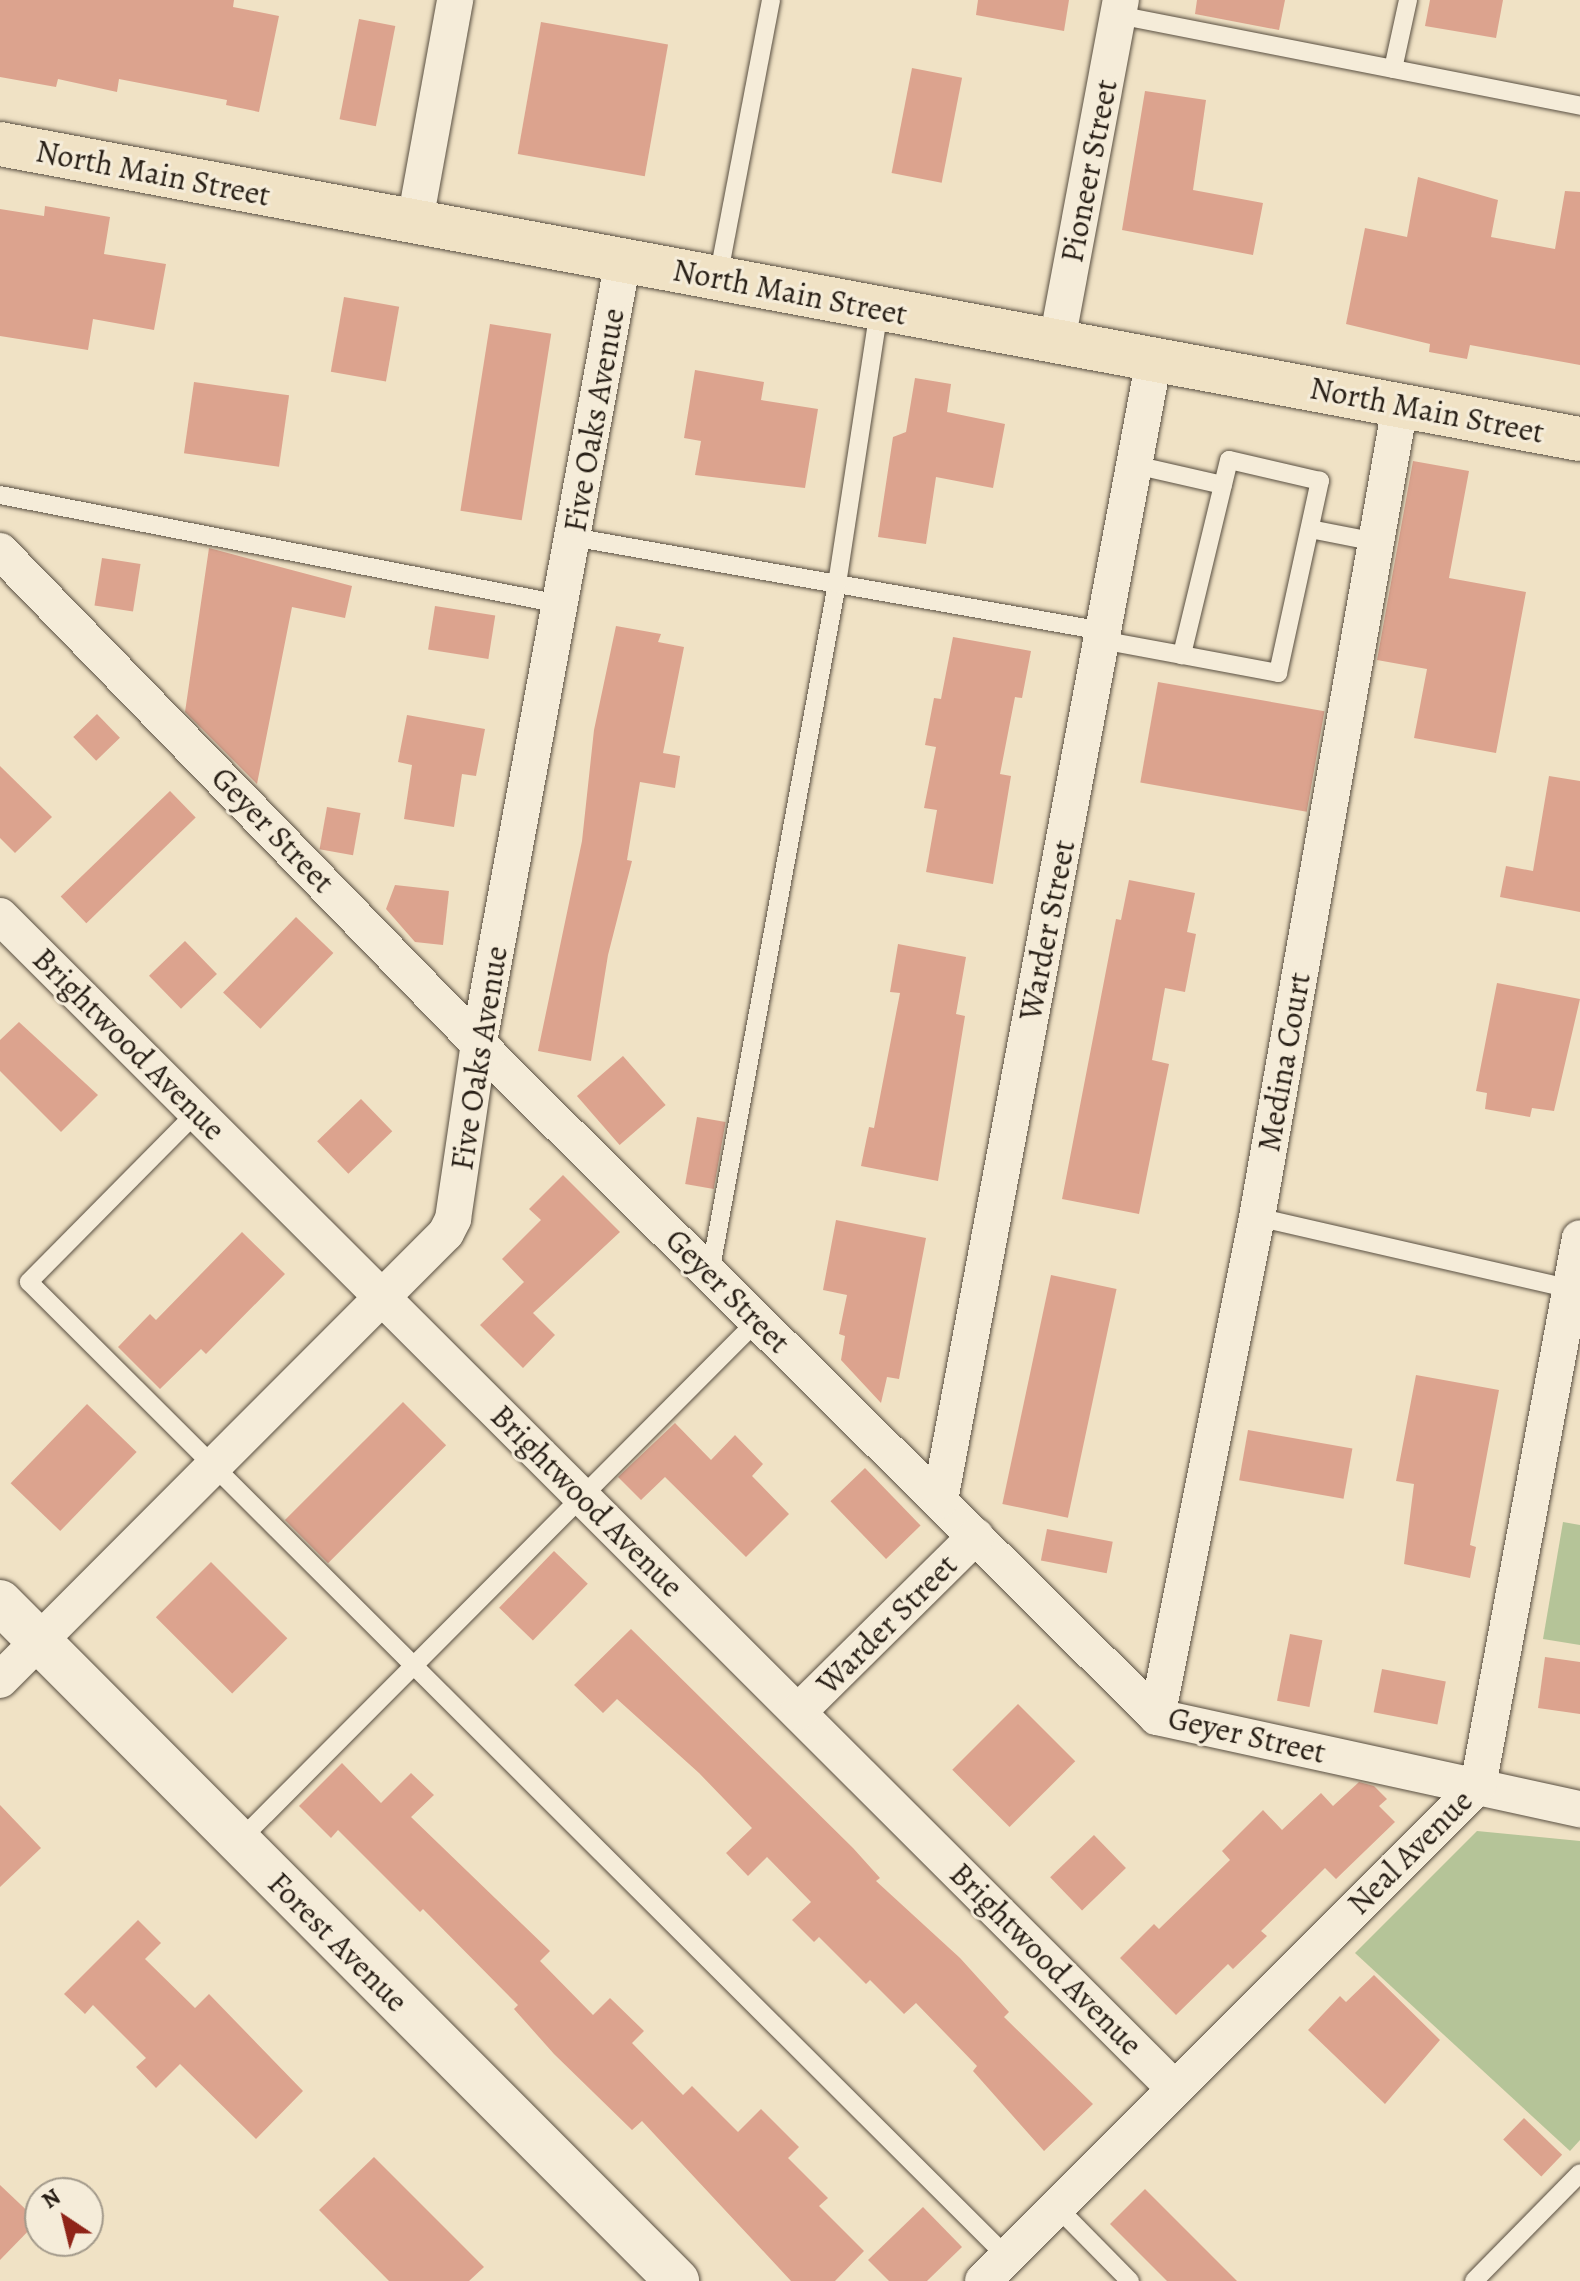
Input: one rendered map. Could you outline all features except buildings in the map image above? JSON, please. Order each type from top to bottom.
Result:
[{"type":"main road","name":"North Main Street","points":[[0,144],[1580,439]]},
{"type":"street","points":[[415,221],[455,0]]},
{"type":"street","name":"Pioneer Street","points":[[1057,341],[1120,7]]},
{"type":"street","name":"Five Oaks Avenue","points":[[0,1680],[446,1233],[453,1219],[479,1042],[623,260]]},
{"type":"street","name":"Warder Street","points":[[940,1500],[1154,359]]},
{"type":"street","name":"Medina Court","points":[[1157,1717],[1257,1217],[1400,406]]},
{"type":"street","name":"Geyer Street","points":[[0,551],[479,1042],[1157,1717],[1580,1809]]},
{"type":"street","name":"Brightwood Avenue","points":[[0,916],[1174,2088]]},
{"type":"street","name":"Neal Avenue","points":[[995,2269],[1478,1786],[1580,1238]]},
{"type":"street","name":"Warder Street","points":[[798,1712],[976,1536]]},
{"type":"street","name":"Forest Avenue","points":[[0,1602],[677,2281]]},
{"type":"lane","points":[[718,278],[771,0]]},
{"type":"lane","points":[[1393,69],[1408,0]]},
{"type":"lane","points":[[1120,7],[1393,69],[1580,106]]},
{"type":"lane","points":[[710,1273],[837,584],[879,308]]},
{"type":"lane","points":[[572,537],[1102,635],[1182,655],[1278,673],[1320,481],[1229,460],[1182,655]]},
{"type":"lane","points":[[1135,465],[1223,485]]},
{"type":"lane","points":[[0,495],[560,604]]},
{"type":"lane","points":[[1310,529],[1376,542]]},
{"type":"lane","points":[[197,1112],[29,1282],[412,1667],[995,2269]]},
{"type":"lane","points":[[1257,1217],[1571,1289]]},
{"type":"lane","points":[[238,1842],[758,1320]]},
{"type":"lane","points":[[1474,2281],[1580,2173]]},
{"type":"lane","points":[[1057,2207],[1130,2281]]},
{"type":"green space","points":[[1563,1522],[1580,1525],[1580,1645],[1543,1639]]},
{"type":"green space","points":[[1477,1831],[1580,1841],[1580,2140],[1570,2151],[1355,1953]]}]
